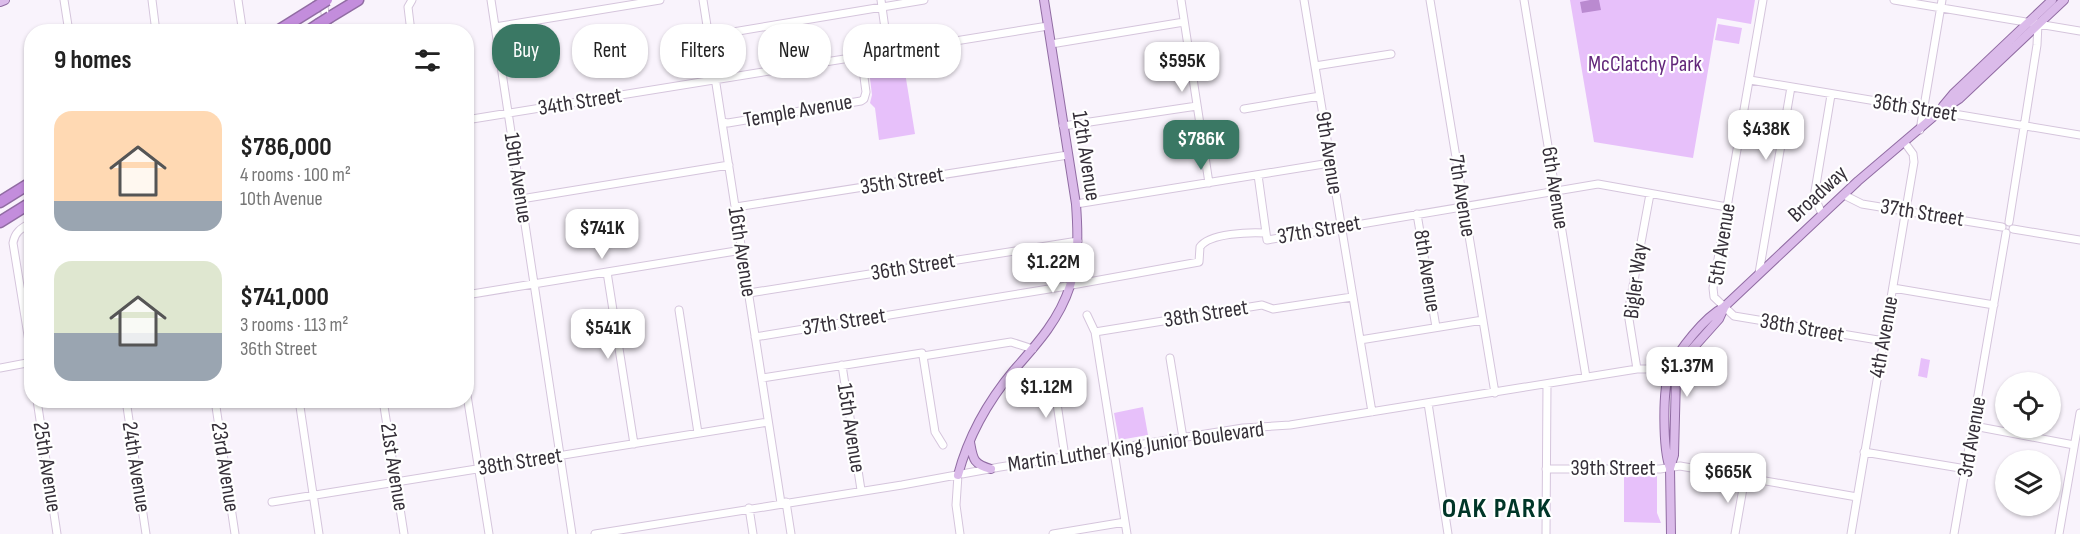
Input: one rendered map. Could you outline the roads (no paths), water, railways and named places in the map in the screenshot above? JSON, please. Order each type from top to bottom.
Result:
[{"type":"highway","points":[[326,24],[330,17],[358,0]]},
{"type":"highway","points":[[289,24],[323,2]]},
{"type":"highway","points":[[0,202],[24,187]]},
{"type":"highway","points":[[0,222],[24,207]]},
{"type":"main road","points":[[0,2],[5,0]]},
{"type":"main road","name":"12th Avenue","points":[[958,475],[981,418],[1002,386],[1034,349],[1058,314],[1071,285],[1075,268],[1078,241],[1076,204],[1044,0]]},
{"type":"main road","name":"Broadway","points":[[1671,534],[1670,468],[1665,456],[1667,382],[1713,313],[1724,307],[1822,214],[1939,112],[1959,99],[2052,0]]},
{"type":"main road","name":"Broadway","points":[[2033,22],[2064,0]]},
{"type":"main road","points":[[970,441],[974,460],[980,466],[991,469]]},
{"type":"street","points":[[64,0],[68,24]]},
{"type":"street","points":[[152,0],[155,24]]},
{"type":"street","points":[[238,0],[242,24]]},
{"type":"street","name":"19th Avenue","points":[[491,0],[495,24]]},
{"type":"street","points":[[513,24],[660,0]]},
{"type":"street","name":"16th Avenue","points":[[703,0],[707,24]]},
{"type":"street","points":[[746,29],[881,3],[924,0]]},
{"type":"street","points":[[1181,0],[1209,183]]},
{"type":"street","name":"9th Avenue","points":[[1304,0],[1372,412]]},
{"type":"street","name":"7th Avenue","points":[[1430,0],[1495,393]]},
{"type":"street","name":"6th Avenue","points":[[1524,0],[1586,377]]},
{"type":"street","name":"5th Avenue","points":[[1724,307],[1714,297],[1713,288],[1764,0]]},
{"type":"street","points":[[1894,0],[2080,31]]},
{"type":"street","points":[[1920,130],[1942,0]]},
{"type":"street","points":[[410,24],[408,11],[411,1]]},
{"type":"street","points":[[323,2],[323,24]]},
{"type":"street","points":[[881,3],[884,24]]},
{"type":"street","points":[[1051,44],[1184,22]]},
{"type":"street","points":[[2004,230],[2012,232],[2024,126],[2037,45],[2033,22]]},
{"type":"street","name":"34th Street","points":[[961,39],[1048,26]]},
{"type":"street","points":[[1315,66],[1391,54]]},
{"type":"street","name":"34th Street","points":[[746,74],[843,59]]},
{"type":"street","name":"19th Avenue","points":[[503,78],[572,534]]},
{"type":"street","name":"16th Avenue","points":[[716,78],[768,422],[791,534]]},
{"type":"street","name":"34th Street","points":[[474,119],[716,78]]},
{"type":"street","name":"Temple Avenue","points":[[723,122],[861,101],[866,92],[864,78]]},
{"type":"street","name":"36th Street","points":[[1750,80],[2080,135]]},
{"type":"street","points":[[1759,273],[1791,87]]},
{"type":"street","points":[[1822,214],[1815,198],[1815,191],[1831,94]]},
{"type":"street","points":[[1244,109],[1320,96]]},
{"type":"street","points":[[1063,126],[1197,106]]},
{"type":"street","name":"4th Avenue","points":[[1851,534],[1914,159],[1905,143]]},
{"type":"street","name":"35th Street","points":[[736,207],[1068,154]]},
{"type":"street","points":[[1076,204],[1330,163]]},
{"type":"street","points":[[521,199],[729,165]]},
{"type":"street","points":[[1258,175],[1266,233]]},
{"type":"street","name":"37th Street","points":[[755,337],[1199,262],[1200,247],[1209,239],[1253,232],[1266,233],[1267,240],[1598,184],[1727,207]]},
{"type":"street","name":"Bigler Way","points":[[1637,369],[1628,313],[1650,194]]},
{"type":"street","name":"37th Street","points":[[1844,195],[1862,204],[1906,210],[2004,230]]},
{"type":"street","name":"8th Avenue","points":[[1417,214],[1436,327]]},
{"type":"street","points":[[2011,226],[2080,240]]},
{"type":"street","points":[[24,227],[17,231],[13,243],[24,311]]},
{"type":"street","name":"3rd Avenue","points":[[1954,534],[1994,305],[2004,230]]},
{"type":"street","name":"36th Street","points":[[749,293],[1078,241]]},
{"type":"street","points":[[474,294],[742,250]]},
{"type":"street","points":[[607,272],[634,444]]},
{"type":"street","points":[[1893,288],[1994,305]]},
{"type":"street","name":"38th Street","points":[[1095,332],[1262,305],[1273,309],[1353,297]]},
{"type":"street","name":"38th Street","points":[[1724,307],[1734,316],[1884,341]]},
{"type":"street","points":[[679,310],[698,433]]},
{"type":"street","points":[[1087,315],[1095,332],[1127,534]]},
{"type":"street","points":[[1360,340],[1483,320]]},
{"type":"street","points":[[923,356],[1011,342],[1034,349]]},
{"type":"street","points":[[762,378],[922,352],[934,432],[943,446]]},
{"type":"street","points":[[1170,358],[1183,438]]},
{"type":"street","points":[[0,368],[24,363]]},
{"type":"street","name":"15th Avenue","points":[[842,365],[861,490]]},
{"type":"street","name":"Martin Luther King Junior Boulevard","points":[[595,534],[1242,428],[1290,425],[1637,369],[1674,369]]},
{"type":"street","points":[[1053,377],[1065,457]]},
{"type":"street","points":[[1546,534],[1547,384]]},
{"type":"street","points":[[1428,403],[1448,534]]},
{"type":"street","name":"25th Avenue","points":[[38,408],[57,534]]},
{"type":"street","name":"24th Avenue","points":[[127,408],[146,534]]},
{"type":"street","name":"23rd Avenue","points":[[216,408],[235,534]]},
{"type":"street","points":[[300,408],[319,534]]},
{"type":"street","name":"21st Avenue","points":[[384,408],[404,534]]},
{"type":"street","points":[[469,408],[489,534]]},
{"type":"street","points":[[2059,534],[2080,413]]},
{"type":"street","name":"38th Street","points":[[272,502],[768,422]]},
{"type":"street","points":[[1974,426],[2074,445]]},
{"type":"street","points":[[1864,452],[1966,469]]},
{"type":"street","name":"39th Street","points":[[1546,469],[1682,466],[1857,497]]},
{"type":"street","points":[[958,475],[956,505],[960,534]]},
{"type":"street","points":[[1735,534],[1744,477]]},
{"type":"street","points":[[749,508],[753,534]]},
{"type":"street","points":[[1053,534],[1125,522]]},
{"type":"district","name":"OAK PARK","points":[[1497,508]]},
{"type":"park label","name":"McClatchy Park","points":[[1645,64]]}]
